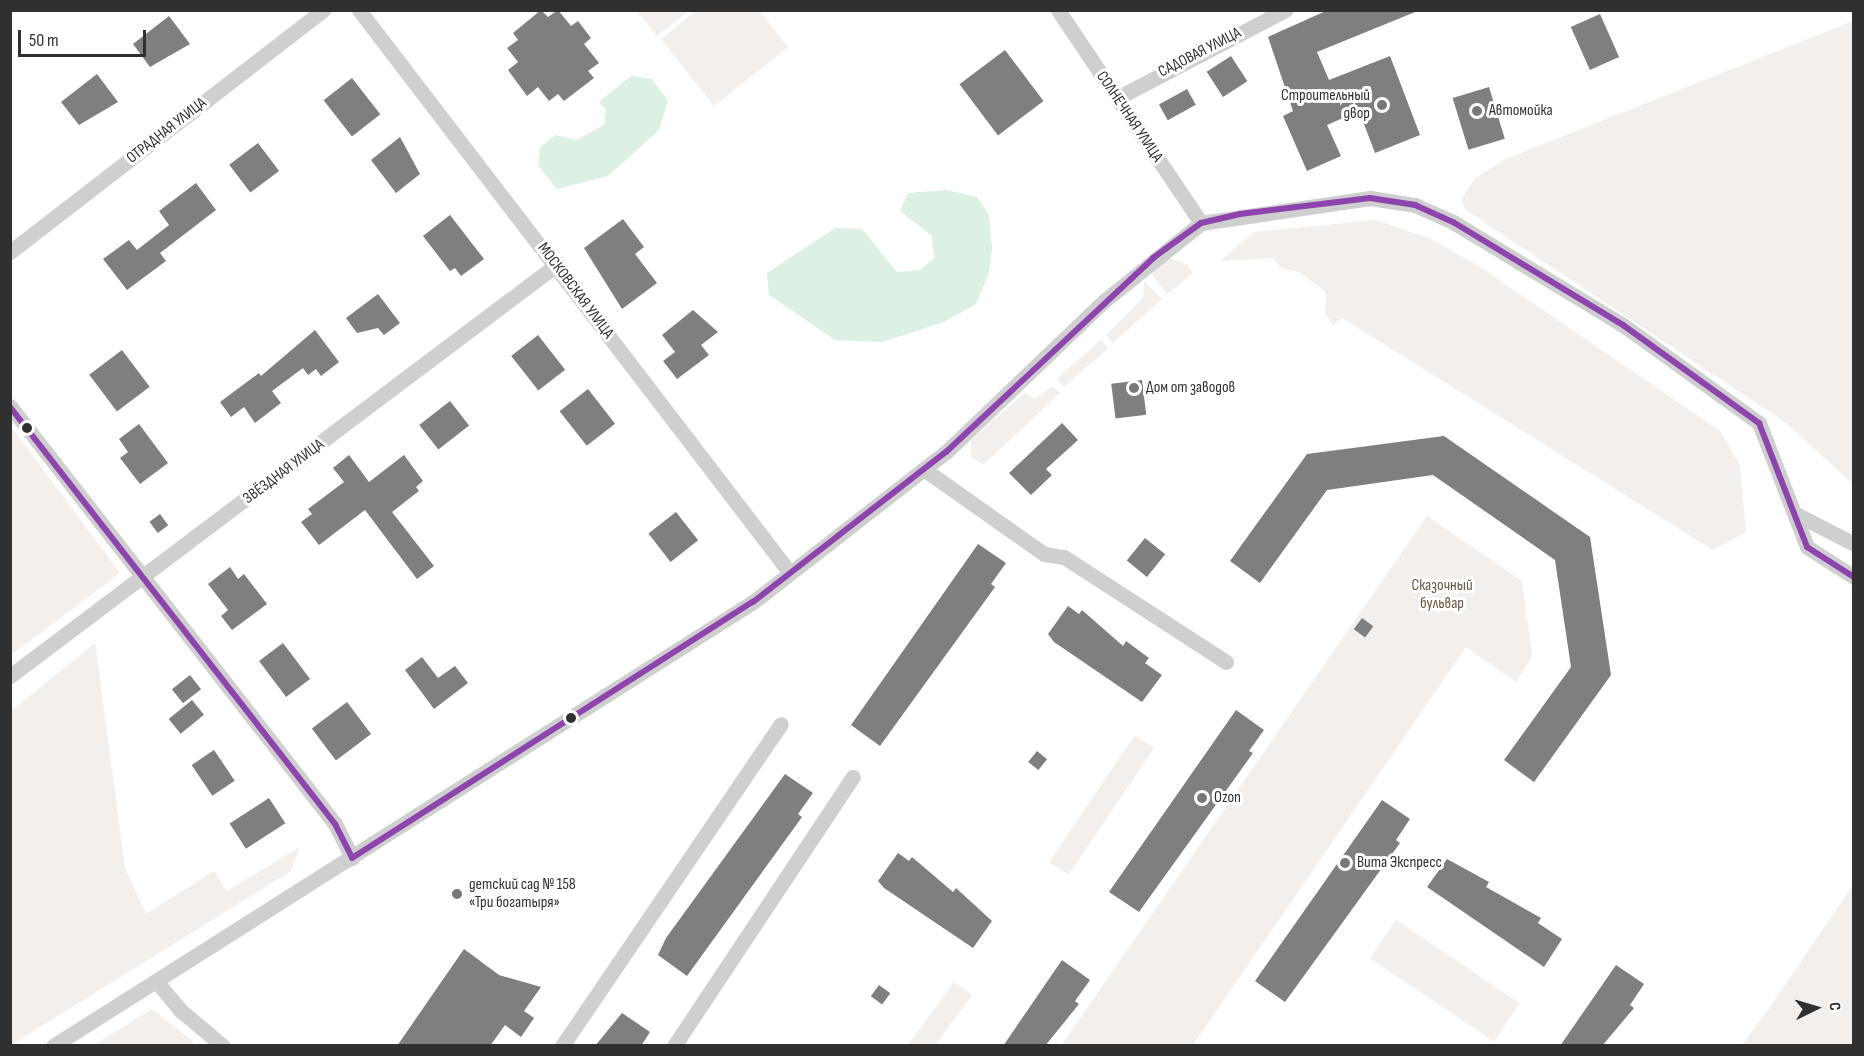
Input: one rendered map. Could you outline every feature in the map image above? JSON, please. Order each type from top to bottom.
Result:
[{"type":"street","name":"ОТРАДНАЯ УЛИЦА","points":[[10,252],[323,10]]},
{"type":"street","name":"МОСКОВСКАЯ УЛИЦА","points":[[359,10],[790,573]]},
{"type":"street","name":"СОЛНЕЧНАЯ УЛИЦА","points":[[1058,10],[1201,222]]},
{"type":"street","name":"САДОВАЯ УЛИЦА","points":[[1117,98],[1285,10]]},
{"type":"street","points":[[53,1046],[753,602],[925,470],[1104,301],[1201,222],[1370,198],[1415,205],[1453,222],[1623,325],[1759,423],[1807,547],[1854,577]]},
{"type":"street","name":"ЗВЁЗДНАЯ УЛИЦА","points":[[10,676],[144,578],[556,265]]},
{"type":"street","points":[[10,406],[335,824],[352,858]]},
{"type":"street","points":[[925,470],[1044,554],[1064,557],[1226,662]]},
{"type":"street","points":[[1794,513],[1854,544]]},
{"type":"street","points":[[562,1046],[781,724]]},
{"type":"street","points":[[674,1046],[853,777]]},
{"type":"street","points":[[156,981],[180,1010],[223,1046]]},
{"type":"green space","points":[[697,10],[759,11],[788,47],[714,106],[661,39]]},
{"type":"green space","points":[[637,11],[689,11],[657,36]]},
{"type":"green space","points":[[1853,21],[1853,484],[1786,423],[1466,210],[1461,200],[1475,178],[1506,159]]},
{"type":"green space","points":[[1376,220],[1431,239],[1480,267],[1720,431],[1740,465],[1746,532],[1713,550],[1342,318],[1333,326],[1325,313],[1326,292],[1299,272],[1281,268],[1273,258],[1220,261],[1254,232]]},
{"type":"green space","points":[[1170,258],[1188,265],[1193,273],[1167,294],[1151,274]]},
{"type":"green space","points":[[1144,281],[1162,299],[1113,343],[1106,335],[1143,298]]},
{"type":"green space","points":[[1101,340],[1108,348],[1064,387],[1056,379]]},
{"type":"green space","points":[[1053,386],[1060,393],[983,465],[971,457],[971,440],[1025,393],[1035,399]]},
{"type":"green space","points":[[10,425],[120,573],[11,655],[10,655]]},
{"type":"green space","name":"Сказочный бульвар","points":[[1427,516],[1522,581],[1532,656],[1516,682],[1466,647],[1193,1045],[1061,1046]]},
{"type":"green space","points":[[95,643],[125,868],[146,914],[214,871],[227,891],[300,847],[291,871],[11,1045],[11,711]]},
{"type":"green space","points":[[1135,735],[1154,748],[1069,875],[1049,862]]},
{"type":"green space","points":[[1853,885],[1853,1045],[1742,1045],[1768,1010]]},
{"type":"green space","points":[[1396,920],[1520,1003],[1494,1041],[1370,958]]},
{"type":"green space","points":[[954,982],[972,995],[935,1045],[908,1045]]},
{"type":"green space","points":[[152,1009],[193,1041],[190,1045],[94,1045]]},
{"type":"shaded area","points":[[631,76],[652,79],[668,101],[659,130],[608,176],[557,189],[538,165],[540,147],[555,135],[576,140],[604,125],[606,109],[599,102]]},
{"type":"shaded area","points":[[946,190],[977,197],[989,215],[992,248],[989,273],[976,304],[944,322],[882,342],[835,340],[769,295],[767,273],[835,228],[862,229],[897,272],[920,270],[934,258],[932,236],[900,211],[908,193]]},
{"type":"building","points":[[541,10],[548,17],[558,10],[571,26],[578,21],[591,38],[584,44],[599,63],[588,71],[594,78],[564,101],[558,94],[549,101],[538,87],[527,96],[508,70],[518,62],[507,48],[518,40],[513,33]]},
{"type":"building","points":[[1328,10],[1420,10],[1317,52],[1329,80],[1390,56],[1420,135],[1375,153],[1359,111],[1327,125],[1341,156],[1307,171],[1283,116],[1293,111],[1268,37]]},
{"type":"building","points":[[1600,14],[1619,57],[1590,70],[1571,27]]},
{"type":"building","points":[[169,16],[190,44],[150,67],[133,44]]},
{"type":"building","points":[[1005,50],[1044,101],[998,135],[959,84]]},
{"type":"building","points":[[1231,56],[1247,81],[1223,97],[1207,72]]},
{"type":"building","points":[[97,74],[118,102],[79,125],[61,102]]},
{"type":"building","points":[[352,78],[380,114],[352,136],[324,100]]},
{"type":"building","name":"Автомойка","points":[[1489,87],[1505,139],[1468,150],[1453,98]]},
{"type":"building","points":[[1187,89],[1196,105],[1168,120],[1159,105]]},
{"type":"building","points":[[400,137],[420,174],[396,193],[371,160]]},
{"type":"building","points":[[258,143],[279,171],[250,193],[229,165]]},
{"type":"building","points":[[196,183],[216,210],[160,253],[166,261],[127,290],[103,259],[129,240],[137,250],[169,225],[159,211]]},
{"type":"building","points":[[450,215],[484,259],[461,276],[455,268],[450,271],[423,236]]},
{"type":"building","points":[[623,219],[644,247],[635,254],[657,283],[622,309],[584,248]]},
{"type":"building","points":[[378,294],[400,323],[384,335],[378,328],[357,333],[346,318]]},
{"type":"building","points":[[693,310],[718,332],[701,345],[709,355],[677,379],[663,361],[675,352],[662,335]]},
{"type":"building","points":[[315,330],[339,362],[321,376],[316,369],[308,375],[303,368],[272,391],[281,403],[255,423],[244,407],[231,417],[220,402],[259,373],[261,376]]},
{"type":"building","points":[[538,335],[565,370],[538,391],[511,356]]},
{"type":"building","points":[[122,350],[150,387],[117,411],[89,375]]},
{"type":"building","points":[[1142,380],[1146,415],[1115,419],[1111,384]]},
{"type":"building","points":[[588,389],[615,424],[587,446],[560,411]]},
{"type":"building","points":[[450,401],[469,425],[438,449],[419,425]]},
{"type":"building","points":[[1062,423],[1078,440],[1046,469],[1052,475],[1031,495],[1009,473]]},
{"type":"building","points":[[139,424],[168,463],[140,484],[120,458],[128,452],[119,439]]},
{"type":"building","points":[[1444,436],[1590,537],[1611,675],[1534,782],[1504,760],[1571,667],[1555,560],[1433,475],[1327,490],[1260,583],[1230,561],[1307,454]]},
{"type":"building","points":[[349,455],[369,482],[404,455],[423,481],[416,487],[419,491],[392,512],[434,566],[417,579],[365,510],[319,545],[301,522],[312,514],[308,509],[344,482],[333,468]]},
{"type":"building","points":[[676,512],[698,540],[671,562],[648,534]]},
{"type":"building","points":[[160,514],[168,525],[158,533],[149,522]]},
{"type":"building","points":[[1145,538],[1165,554],[1147,577],[1127,561]]},
{"type":"building","points":[[978,544],[1006,563],[991,584],[995,587],[880,746],[851,725]]},
{"type":"building","points":[[230,567],[238,579],[244,574],[267,604],[232,630],[221,616],[228,610],[208,584]]},
{"type":"building","points":[[1068,606],[1079,614],[1082,610],[1123,646],[1126,641],[1149,658],[1145,663],[1162,675],[1142,702],[1054,642],[1048,634]]},
{"type":"building","points":[[1362,618],[1373,626],[1365,638],[1354,629]]},
{"type":"building","points":[[283,643],[310,679],[286,697],[259,661]]},
{"type":"building","points":[[422,657],[438,678],[455,666],[468,683],[434,709],[405,670]]},
{"type":"building","points":[[190,675],[201,689],[183,703],[172,689]]},
{"type":"building","points":[[192,700],[204,715],[181,734],[169,719]]},
{"type":"building","points":[[347,702],[371,734],[336,760],[312,728]]},
{"type":"building","points":[[1236,710],[1264,730],[1249,751],[1253,753],[1139,912],[1109,892]]},
{"type":"building","points":[[214,750],[235,781],[212,796],[192,765]]},
{"type":"building","points":[[1037,751],[1047,759],[1038,770],[1028,762]]},
{"type":"building","points":[[785,774],[813,793],[798,814],[802,817],[687,976],[658,955],[666,938]]},
{"type":"building","points":[[269,798],[285,823],[246,849],[230,824]]},
{"type":"building","points":[[1382,800],[1410,819],[1396,840],[1400,843],[1285,1002],[1255,981]]},
{"type":"building","points":[[898,853],[909,861],[912,857],[953,892],[956,888],[992,921],[973,948],[884,888],[878,881]]},
{"type":"building","points":[[1447,859],[1489,882],[1486,887],[1541,918],[1538,923],[1562,939],[1544,967],[1427,887]]},
{"type":"building","points":[[464,949],[499,975],[541,987],[524,1011],[534,1018],[521,1037],[505,1025],[490,1046],[397,1046]]},
{"type":"building","points":[[1062,960],[1090,980],[1075,1001],[1079,1004],[1045,1046],[1003,1046]]},
{"type":"building","points":[[1616,965],[1644,984],[1630,1005],[1634,1008],[1602,1046],[1560,1046]]},
{"type":"building","points":[[879,985],[890,993],[882,1005],[871,996]]},
{"type":"building","points":[[622,1013],[650,1032],[641,1046],[595,1046]]},
{"type":"transit line","points":[[10,407],[335,824],[352,858],[753,602],[946,452],[1153,258],[1201,223],[1240,214],[1370,198],[1415,205],[1453,222],[1623,325],[1759,423],[1807,547],[1854,577]]},
{"type":"place","name":"Строительный двор","points":[[1382,105]]},
{"type":"place","name":"Автомойка","points":[[1477,111]]},
{"type":"place","name":"Дом от заводов","points":[[1134,388]]},
{"type":"place","name":"Ozon","points":[[1202,798]]},
{"type":"place","name":"Вита Экспресс","points":[[1345,863]]},
{"type":"place","name":"детский сад № 158 «Три богатыря»","points":[[457,894]]}]
